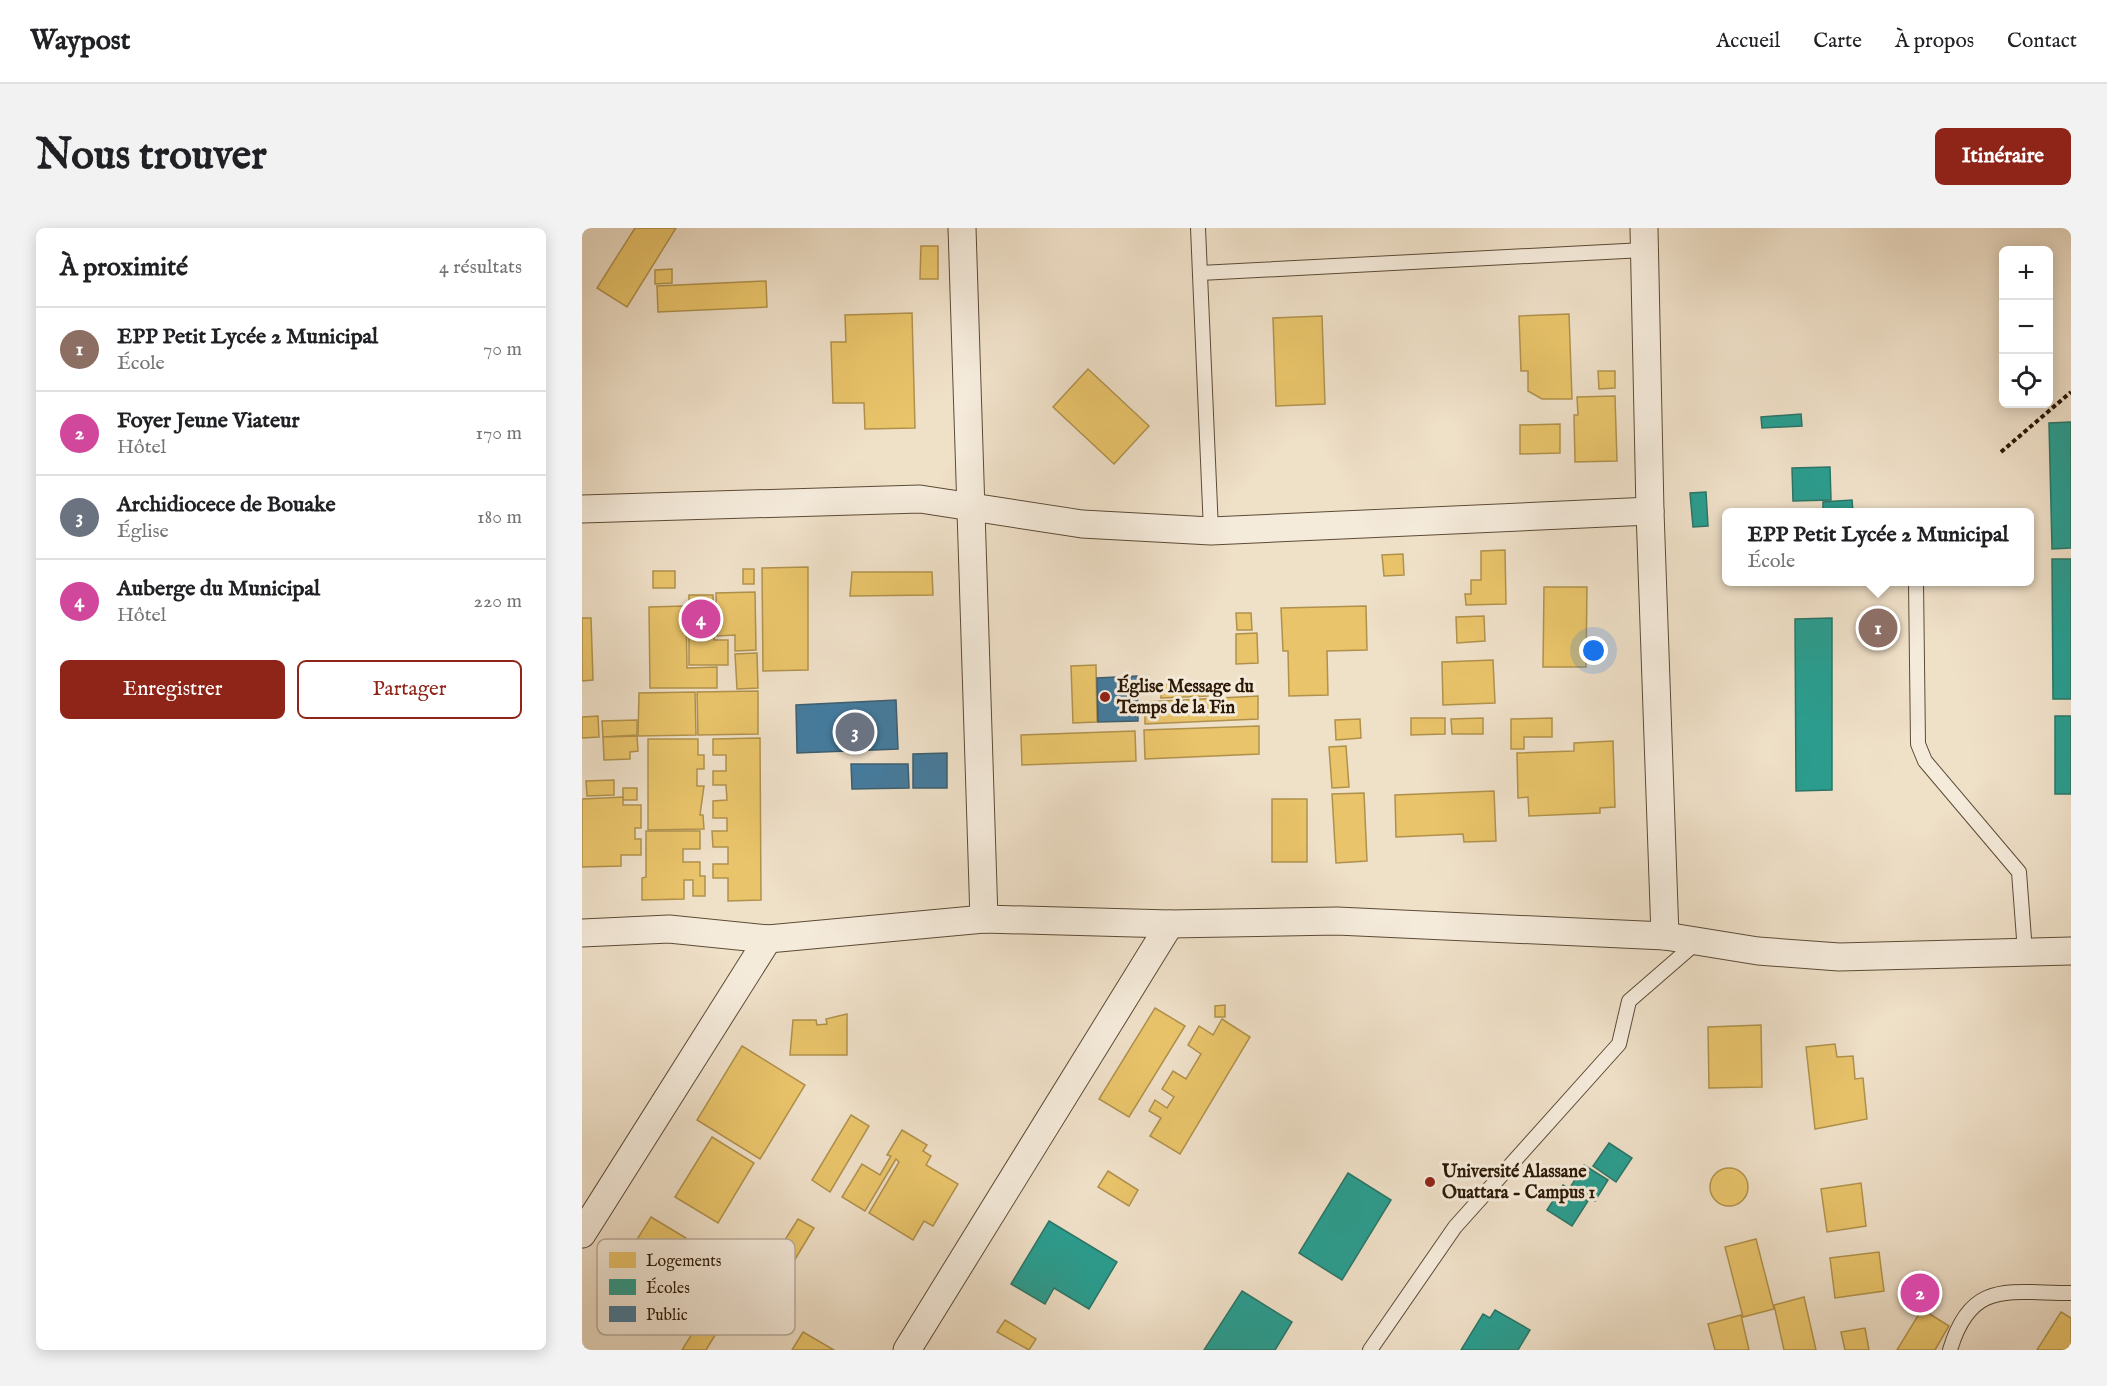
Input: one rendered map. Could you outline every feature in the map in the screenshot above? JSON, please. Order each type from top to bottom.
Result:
[{"type":"street","points":[[962,228],[984,919]]},
{"type":"street","points":[[1644,239],[1650,511],[1665,936]]},
{"type":"street","points":[[582,509],[920,499],[1082,524],[1211,531],[1650,511]]},
{"type":"street","points":[[582,933],[669,929],[768,939],[984,919],[1170,924],[1337,921],[1665,936],[1758,951],[1839,957],[2071,951]]},
{"type":"street","points":[[907,1350],[1170,924]]},
{"type":"street","points":[[582,1234],[768,939]]},
{"type":"lane","points":[[1198,228],[1211,531]]},
{"type":"lane","points":[[1200,273],[1644,239]]},
{"type":"lane","points":[[1916,586],[1918,744],[1925,761],[2019,872],[2025,952]]},
{"type":"lane","points":[[1374,1347],[1455,1227],[1619,1044],[1629,1001],[1697,942]]},
{"type":"lane","points":[[1950,1350],[1958,1324],[1976,1302],[1988,1296],[2005,1293],[2071,1293]]},
{"type":"path","points":[[2001,452],[2071,392]]},
{"type":"building: Logements","points":[[635,228],[676,228],[627,307],[597,288]]},
{"type":"building: Logements","points":[[921,246],[938,246],[938,279],[920,279]]},
{"type":"building: Logements","points":[[672,269],[672,283],[655,284],[655,270]]},
{"type":"building: Logements","points":[[766,281],[767,307],[658,312],[657,286]]},
{"type":"building: Logements","points":[[912,313],[915,428],[865,429],[864,403],[833,403],[831,342],[846,342],[845,315]]},
{"type":"building: Logements","points":[[1569,314],[1572,399],[1542,399],[1528,391],[1528,371],[1521,371],[1519,316]]},
{"type":"building: Logements","points":[[1322,316],[1325,404],[1276,406],[1273,318]]},
{"type":"building: Logements","points":[[1088,369],[1149,426],[1114,464],[1053,407]]},
{"type":"building: Logements","points":[[1598,371],[1615,371],[1615,388],[1599,389]]},
{"type":"building: Logements","points":[[1615,396],[1617,461],[1575,462],[1574,415],[1578,415],[1577,397]]},
{"type":"building: Logements","points":[[1560,424],[1560,453],[1520,454],[1520,425]]},
{"type":"building: Logements","points":[[1505,550],[1506,604],[1466,605],[1465,594],[1471,594],[1471,580],[1481,580],[1481,551]]},
{"type":"building: Logements","points":[[1403,554],[1404,575],[1384,576],[1382,555]]},
{"type":"building: Logements","points":[[808,567],[808,670],[763,671],[762,568]]},
{"type":"building: Logements","points":[[743,569],[754,569],[754,584],[743,584]]},
{"type":"building: Logements","points":[[653,571],[675,571],[675,588],[653,588]]},
{"type":"building: Logements","points":[[852,572],[932,572],[933,595],[850,596]]},
{"type":"building: Logements","points":[[1544,587],[1587,587],[1586,667],[1543,667]]},
{"type":"building: Logements","points":[[755,592],[756,650],[735,651],[735,635],[717,636],[716,593]]},
{"type":"building: Logements","points":[[689,595],[713,595],[714,640],[728,640],[728,665],[689,665]]},
{"type":"building: Logements","points":[[686,606],[687,668],[717,667],[717,688],[650,688],[649,607]]},
{"type":"building: Logements","points":[[1366,606],[1367,650],[1327,651],[1328,695],[1289,696],[1288,651],[1283,651],[1281,608]]},
{"type":"building: Logements","points":[[1236,613],[1251,613],[1252,630],[1237,630]]},
{"type":"building: Logements","points":[[1484,616],[1485,641],[1457,643],[1456,617]]},
{"type":"building: Logements","points":[[582,618],[591,618],[593,680],[582,681]]},
{"type":"building: Logements","points":[[1257,633],[1258,663],[1236,664],[1236,634]]},
{"type":"building: Logements","points":[[757,653],[758,688],[737,689],[735,654]]},
{"type":"building: Logements","points":[[1493,660],[1495,703],[1443,705],[1442,662]]},
{"type":"building: Logements","points":[[1096,665],[1097,722],[1073,723],[1071,666]]},
{"type":"building: Logements","points":[[1207,683],[1208,696],[1161,698],[1160,685]]},
{"type":"building: Logements","points":[[758,691],[758,734],[698,735],[697,692]]},
{"type":"building: Logements","points":[[695,692],[696,735],[638,736],[639,693]]},
{"type":"building: Logements","points":[[1258,696],[1258,719],[1145,724],[1145,702]]},
{"type":"building: Logements","points":[[598,716],[599,737],[582,738],[582,717]]},
{"type":"building: Logements","points":[[1411,718],[1445,718],[1445,734],[1411,735]]},
{"type":"building: Logements","points":[[1483,718],[1483,734],[1452,734],[1451,719]]},
{"type":"building: Logements","points":[[1552,718],[1552,737],[1524,737],[1524,749],[1511,749],[1511,719]]},
{"type":"building: Logements","points":[[1360,719],[1361,738],[1336,740],[1335,720]]},
{"type":"building: Logements","points":[[637,720],[637,735],[603,737],[602,721]]},
{"type":"building: Logements","points":[[1259,726],[1259,754],[1145,759],[1144,730]]},
{"type":"building: Logements","points":[[1135,731],[1136,761],[1022,765],[1021,735]]},
{"type":"building: Logements","points":[[637,736],[638,751],[630,752],[630,759],[604,760],[603,737]]},
{"type":"building: Logements","points":[[760,738],[761,900],[728,901],[728,878],[713,878],[713,864],[728,864],[728,847],[713,847],[712,831],[727,831],[727,818],[713,818],[713,801],[727,800],[726,785],[713,785],[713,771],[726,771],[726,755],[713,755],[713,739]]},
{"type":"building: Logements","points":[[648,739],[698,739],[698,755],[704,755],[704,769],[697,769],[697,786],[704,786],[700,815],[703,815],[704,829],[648,830]]},
{"type":"building: Logements","points":[[1613,741],[1615,807],[1600,808],[1600,813],[1529,816],[1528,797],[1518,798],[1517,753],[1574,751],[1574,743]]},
{"type":"building: Logements","points":[[1346,746],[1349,787],[1332,788],[1329,747]]},
{"type":"building: Logements","points":[[614,780],[614,795],[587,796],[586,781]]},
{"type":"building: Logements","points":[[623,788],[637,788],[637,800],[623,800]]},
{"type":"building: Logements","points":[[1494,791],[1496,841],[1464,842],[1463,834],[1396,837],[1395,795]]},
{"type":"building: Logements","points":[[1364,793],[1367,861],[1336,863],[1332,794]]},
{"type":"building: Logements","points":[[623,797],[623,805],[641,805],[641,828],[635,828],[635,839],[641,839],[641,855],[621,855],[621,866],[582,867],[582,799]]},
{"type":"building: Logements","points":[[1272,799],[1307,799],[1307,862],[1272,862]]},
{"type":"building: Logements","points":[[646,831],[700,831],[700,849],[683,849],[683,862],[700,862],[700,876],[705,876],[705,896],[693,896],[693,880],[684,880],[684,899],[642,900],[642,878],[646,877]]},
{"type":"building: Logements","points":[[1225,1005],[1225,1017],[1215,1017],[1215,1006]]},
{"type":"building: Logements","points":[[1155,1008],[1185,1026],[1129,1117],[1099,1099]]},
{"type":"building: Logements","points":[[847,1014],[847,1055],[790,1055],[793,1020],[816,1020],[817,1025],[827,1024],[826,1019]]},
{"type":"building: Logements","points":[[1222,1019],[1250,1037],[1180,1154],[1150,1136],[1161,1118],[1149,1111],[1155,1100],[1167,1108],[1174,1097],[1162,1089],[1173,1071],[1186,1079],[1201,1054],[1188,1045],[1199,1026],[1213,1035]]},
{"type":"building: Logements","points":[[1761,1025],[1762,1087],[1709,1088],[1708,1027]]},
{"type":"building: Logements","points":[[1835,1044],[1837,1057],[1853,1056],[1855,1079],[1863,1078],[1867,1119],[1815,1129],[1806,1047]]},
{"type":"building: Logements","points":[[742,1046],[805,1085],[760,1159],[697,1120]]},
{"type":"building: Logements","points":[[851,1115],[869,1126],[830,1192],[812,1180]]},
{"type":"building: Logements","points":[[902,1130],[927,1145],[923,1151],[931,1156],[926,1165],[958,1184],[933,1226],[924,1221],[913,1240],[869,1213],[899,1162],[896,1159],[865,1211],[842,1197],[862,1164],[880,1175],[891,1156],[887,1155]]},
{"type":"building: Logements","points":[[712,1137],[754,1163],[718,1223],[675,1197]]},
{"type":"building: Logements","points":[[1729,1168],[1743,1173],[1748,1187],[1743,1201],[1729,1206],[1715,1201],[1710,1187],[1715,1173]]},
{"type":"building: Logements","points":[[1108,1171],[1138,1190],[1129,1206],[1098,1187]]},
{"type":"building: Logements","points":[[1861,1183],[1866,1226],[1827,1232],[1821,1189]]},
{"type":"building: Logements","points":[[651,1217],[686,1238],[685,1239],[637,1239]]},
{"type":"building: Logements","points":[[798,1219],[814,1228],[795,1259],[795,1239],[786,1239]]},
{"type":"building: Logements","points":[[1756,1239],[1774,1309],[1743,1317],[1725,1247]]},
{"type":"building: Logements","points":[[1879,1252],[1884,1291],[1835,1298],[1830,1258]]},
{"type":"building: Logements","points":[[1804,1297],[1816,1350],[1784,1350],[1774,1305]]},
{"type":"building: Logements","points":[[1922,1309],[1949,1326],[1935,1350],[1897,1350]]},
{"type":"building: Logements","points":[[2061,1312],[2071,1318],[2071,1350],[2037,1350]]},
{"type":"building: Logements","points":[[1741,1315],[1749,1350],[1715,1350],[1708,1324]]},
{"type":"building: Logements","points":[[1005,1320],[1036,1339],[1029,1350],[997,1332]]},
{"type":"building: Logements","points":[[1865,1328],[1869,1350],[1845,1350],[1841,1332]]},
{"type":"building: Logements","points":[[803,1332],[834,1350],[792,1350]]},
{"type":"building: Logements","points":[[691,1335],[715,1335],[706,1350],[682,1350]]},
{"type":"building: Écoles","points":[[1801,414],[1802,426],[1762,428],[1761,417]]},
{"type":"building: Écoles","points":[[2071,422],[2071,548],[2052,549],[2049,423]]},
{"type":"building: Écoles","points":[[1830,467],[1831,500],[1793,501],[1792,468]]},
{"type":"building: Écoles","points":[[1706,492],[1708,526],[1693,527],[1690,493]]},
{"type":"building: Écoles","points":[[1852,500],[1853,508],[1823,508],[1823,502]]},
{"type":"building: Écoles","points":[[2052,559],[2071,559],[2071,699],[2053,699]]},
{"type":"building: Écoles","points":[[1832,618],[1832,790],[1796,791],[1795,619]]},
{"type":"building: Écoles","points":[[2055,716],[2071,716],[2071,794],[2055,794]]},
{"type":"building: Écoles","points":[[1609,1143],[1632,1158],[1616,1182],[1593,1166]]},
{"type":"building: Écoles","points":[[1584,1165],[1608,1180],[1595,1201],[1571,1186]]},
{"type":"building: Écoles","points":[[1348,1173],[1391,1200],[1342,1280],[1299,1253]]},
{"type":"building: Écoles","points":[[1563,1185],[1588,1201],[1572,1226],[1547,1210]]},
{"type":"building: Écoles","points":[[1049,1221],[1117,1262],[1089,1309],[1054,1288],[1045,1304],[1011,1284]]},
{"type":"building: Écoles","points":[[1242,1291],[1292,1322],[1275,1350],[1204,1350]]},
{"type":"building: Écoles","points":[[1495,1310],[1530,1330],[1518,1350],[1461,1350],[1483,1314],[1490,1318]]},
{"type":"building: Public","points":[[1137,676],[1138,721],[1098,722],[1097,678]]},
{"type":"building: Public","points":[[896,700],[898,749],[797,753],[796,705]]},
{"type":"building: Public","points":[[947,753],[947,788],[913,788],[913,754]]},
{"type":"building: Public","points":[[851,764],[908,764],[909,788],[852,789]]},
{"type":"place","name":"Auberge du Municipal","points":[[701,619]]},
{"type":"place","name":"EPP Petit Lycée 2 Municipal","points":[[1878,628]]},
{"type":"place","name":"Église Message du Temps de la Fin","points":[[1105,697]]},
{"type":"place","name":"Archidiocece de Bouake","points":[[855,732]]},
{"type":"place","name":"Université Alassane Ouattara - Campus 1","points":[[1430,1182]]},
{"type":"place","name":"Foyer Jeune Viateur","points":[[1920,1293]]}]
